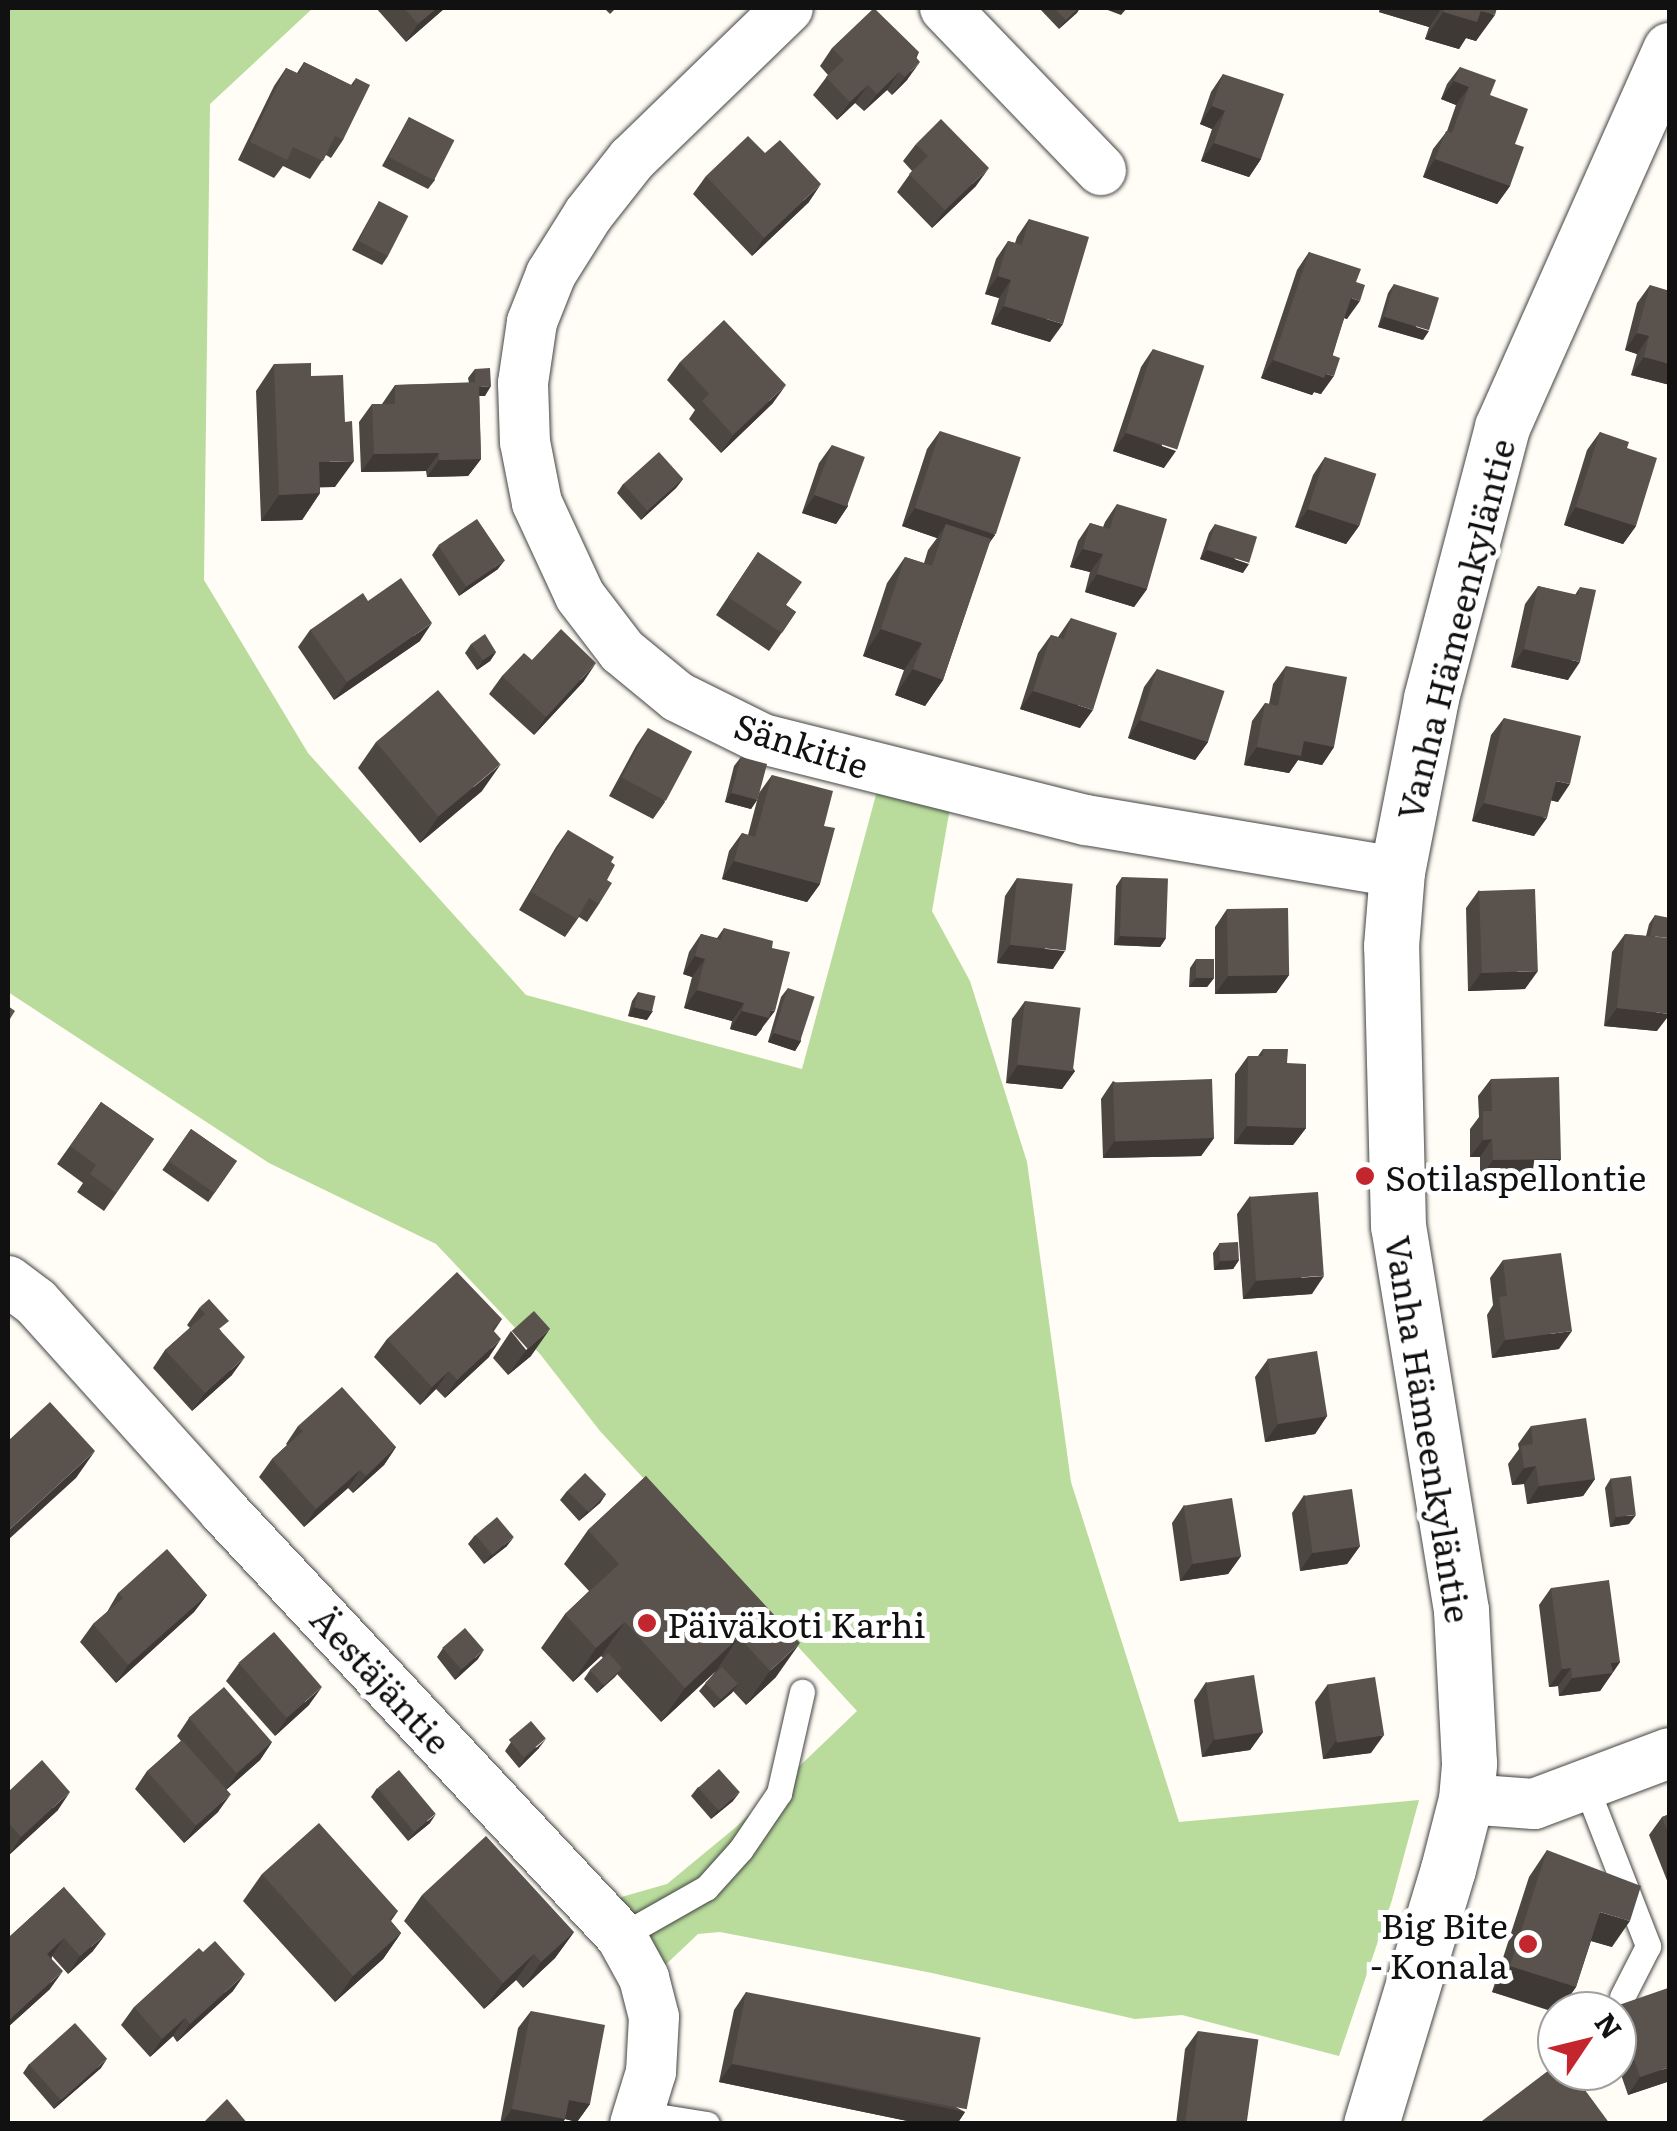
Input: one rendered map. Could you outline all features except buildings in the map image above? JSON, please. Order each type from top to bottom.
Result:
[{"type":"street","name":"Sänkitie","points":[[788,8],[632,160],[588,215],[552,274],[532,322],[523,383],[525,442],[537,503],[580,596],[622,651],[678,698],[763,739],[1086,820],[1398,872]]},
{"type":"street","points":[[945,8],[1101,170]]},
{"type":"street","name":"Vanha Hämeenkyläntie","points":[[1371,2124],[1466,1799],[1468,1723],[1461,1610],[1398,1226],[1391,946],[1398,872],[1431,698],[1502,426],[1563,280],[1670,50]]},
{"type":"street","name":"Äestäjäntie","points":[[8,1281],[36,1302],[224,1511],[620,1936],[644,1978],[654,2017],[651,2072],[636,2118]]},
{"type":"street","points":[[1466,1799],[1534,1804],[1670,1752]]},
{"type":"lane","points":[[620,1936],[706,1888],[741,1850],[779,1793],[802,1692]]},
{"type":"lane","points":[[1585,1784],[1648,1946],[1625,1991]]},
{"type":"lane","points":[[636,2118],[706,2124]]},
{"type":"green space","points":[[8,8],[313,8],[210,104],[204,580],[308,753],[526,995],[802,1069],[877,791],[950,808],[932,911],[970,981],[1027,1162],[1071,1482],[1179,1822],[1419,1800],[1392,1900],[1339,2056],[1182,2015],[1135,2019],[932,1973],[720,1932],[698,1934],[659,1971],[611,1900],[667,1884],[736,1827],[857,1711],[600,1431],[540,1354],[436,1244],[269,1163],[8,992]]},
{"type":"place","name":"Sotilaspellontie","points":[[1365,1176]]},
{"type":"place","name":"Päiväkoti Karhi","points":[[647,1623]]},
{"type":"place","name":"Big Bite - Konala","points":[[1528,1944]]}]
